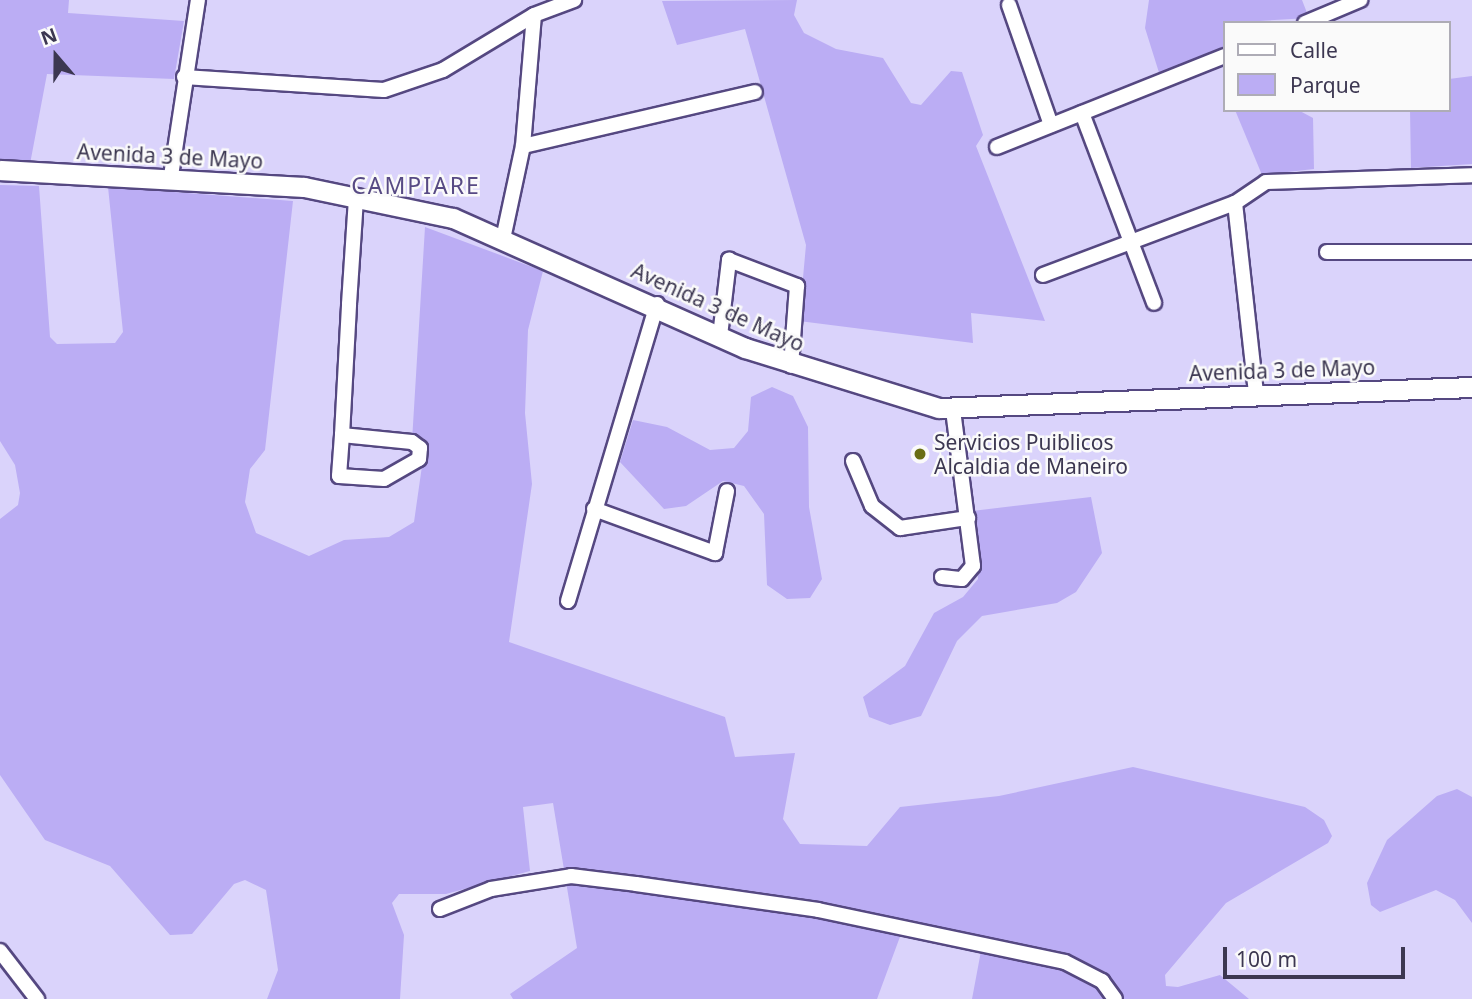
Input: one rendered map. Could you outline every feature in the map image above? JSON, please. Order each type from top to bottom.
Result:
[{"type":"street","points":[[171,176],[184,77],[198,0]]},
{"type":"street","points":[[184,77],[384,90],[443,71],[534,15],[574,0]]},
{"type":"street","points":[[1310,21],[1360,0]]},
{"type":"street","points":[[1009,5],[1051,125]]},
{"type":"street","points":[[503,239],[523,146],[534,15]]},
{"type":"street","points":[[997,147],[1224,55]]},
{"type":"street","points":[[523,146],[755,92]]},
{"type":"street","points":[[1082,113],[1154,303]]},
{"type":"street","name":"Avenida 3 de Mayo","points":[[0,170],[171,176],[356,198],[453,218],[657,304],[720,336],[791,366],[953,409],[1256,393],[1472,387]]},
{"type":"street","points":[[1043,275],[1235,203],[1266,183],[1472,175]]},
{"type":"street","points":[[342,435],[412,442],[420,448],[419,459],[384,479],[344,481],[342,435],[356,198]]},
{"type":"street","points":[[1235,203],[1256,393]]},
{"type":"street","points":[[1327,252],[1472,252]]},
{"type":"street","points":[[720,336],[729,260],[797,286],[791,366]]},
{"type":"street","points":[[569,601],[594,509],[657,304]]},
{"type":"street","points":[[942,577],[962,579],[973,566],[953,409]]},
{"type":"street","points":[[853,461],[872,506],[900,528],[968,518]]},
{"type":"street","points":[[594,509],[715,553],[727,491]]},
{"type":"street","points":[[440,909],[491,889],[571,876],[636,884],[818,910],[1065,962],[1102,981],[1115,999]]},
{"type":"street","points":[[0,951],[37,999]]},
{"type":"green space","points":[[0,0],[69,0],[68,13],[184,21],[174,79],[47,74],[30,164],[0,164]]},
{"type":"green space","points":[[797,0],[794,15],[804,33],[836,49],[883,58],[911,103],[921,105],[951,71],[962,72],[983,135],[976,146],[1045,321],[971,313],[973,343],[799,321],[806,245],[745,29],[677,45],[662,1]]},
{"type":"green space","points":[[1149,0],[1302,0],[1309,18],[1224,21],[1224,52],[1161,79],[1145,28]]},
{"type":"green space","points":[[1472,76],[1472,164],[1411,168],[1410,112],[1451,112],[1451,79]]},
{"type":"green space","points":[[1236,112],[1302,112],[1313,118],[1314,169],[1262,175]]},
{"type":"green space","points":[[0,185],[39,186],[50,337],[57,344],[115,343],[123,332],[108,187],[293,201],[265,450],[250,469],[245,502],[256,533],[309,556],[344,540],[389,537],[414,522],[425,445],[412,441],[425,227],[543,271],[528,330],[525,413],[532,484],[509,642],[725,717],[735,757],[795,753],[783,819],[800,844],[867,846],[900,807],[999,796],[1133,767],[1305,807],[1324,820],[1332,836],[1328,843],[1226,903],[1165,975],[1166,986],[1178,987],[1220,975],[1249,999],[972,999],[981,951],[901,934],[877,999],[513,999],[510,994],[577,948],[553,803],[523,807],[530,871],[446,894],[399,894],[392,903],[404,935],[400,999],[267,999],[278,970],[266,890],[245,880],[234,884],[192,934],[170,935],[110,866],[45,840],[0,775],[0,519],[18,505],[20,493],[15,465],[0,441]]},
{"type":"green space","points":[[772,387],[793,396],[808,427],[809,507],[822,579],[810,598],[787,599],[767,585],[764,514],[744,486],[723,481],[686,506],[664,509],[620,462],[633,420],[667,427],[710,450],[734,448],[748,431],[751,397]]},
{"type":"green space","points":[[1091,497],[1102,553],[1076,592],[1057,603],[982,616],[957,641],[921,716],[890,725],[869,717],[863,697],[905,666],[934,613],[963,597],[978,579],[972,511]]},
{"type":"green space","points":[[1457,789],[1472,797],[1472,923],[1455,900],[1436,890],[1380,912],[1371,905],[1367,883],[1387,840],[1437,796]]},
{"type":"place","name":"Servicios Puiblicos Alcaldia de Maneiro","points":[[920,454]]},
{"type":"district","name":"CAMPIARE","points":[[416,185]]}]
